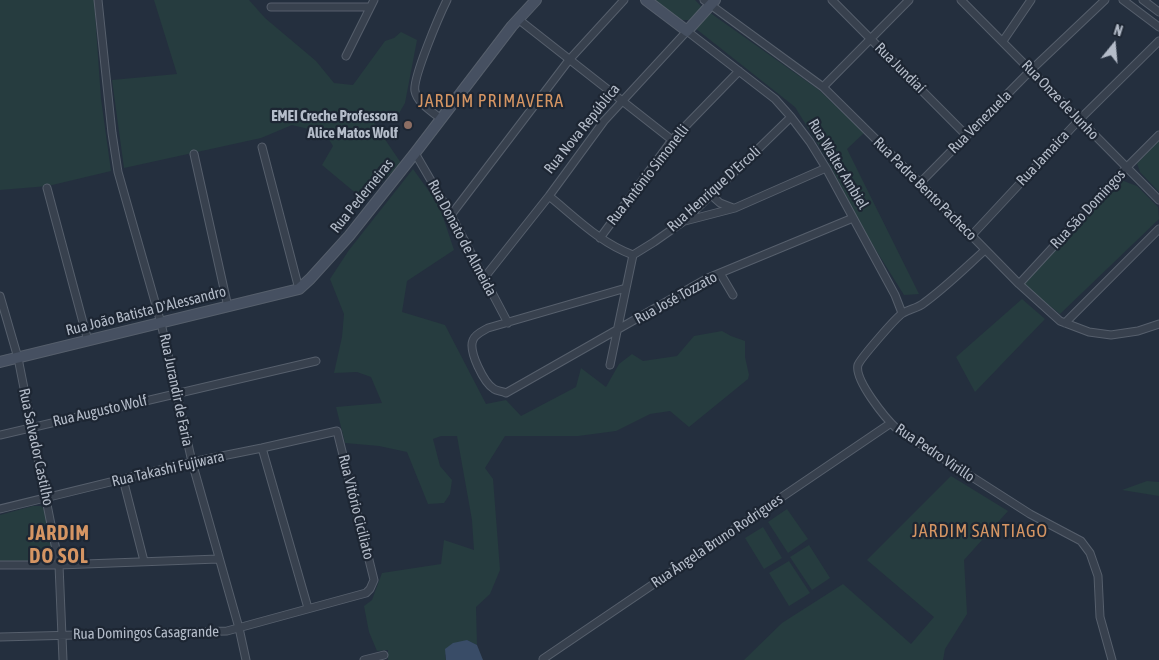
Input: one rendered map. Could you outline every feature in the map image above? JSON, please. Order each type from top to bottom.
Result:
[{"type":"street","name":"Rua Jurandir de Faria","points":[[98,0],[118,172],[161,323],[192,462],[239,628],[246,660]]},
{"type":"street","points":[[346,56],[374,0]]},
{"type":"street","points":[[442,119],[418,99],[414,90],[423,57],[447,0]]},
{"type":"street","name":"Rua Pederneiras","points":[[299,289],[349,236],[518,19],[536,0]]},
{"type":"street","points":[[451,215],[569,60],[624,0]]},
{"type":"street","name":"Rua Walter Ambiel","points":[[646,0],[775,100],[791,117],[810,142],[826,168],[895,296],[902,313]]},
{"type":"street","name":"Rua Jundiaí","points":[[832,0],[967,136]]},
{"type":"street","points":[[823,86],[909,0]]},
{"type":"street","name":"Rua Onze de Junho","points":[[961,0],[1159,200]]},
{"type":"street","points":[[1003,41],[1031,0]]},
{"type":"street","name":"Rua Venezuela","points":[[920,183],[1030,71],[1105,0]]},
{"type":"street","points":[[1123,0],[1159,27]]},
{"type":"street","points":[[1144,0],[1159,12]]},
{"type":"street","name":"Rua Nova República","points":[[484,278],[549,196],[604,121],[687,31],[710,2]]},
{"type":"street","name":"Rua Padre Bento Pacheco","points":[[710,2],[823,86],[1019,284],[1060,321],[1089,332],[1111,335],[1138,331],[1159,324]]},
{"type":"street","points":[[271,7],[370,7]]},
{"type":"street","points":[[518,19],[672,140]]},
{"type":"street","name":"Rua Jamaica","points":[[972,235],[1079,120],[1159,41]]},
{"type":"street","name":"Rua Antônio Simonelli","points":[[600,238],[672,140],[739,71]]},
{"type":"street","name":"Rua Henrique D'Ercoli","points":[[633,255],[684,221],[791,117]]},
{"type":"street","name":"Rua São Domingos","points":[[1019,284],[1159,135]]},
{"type":"street","points":[[262,146],[299,289]]},
{"type":"street","name":"Rua Donato de Almeida","points":[[415,153],[451,215],[508,323]]},
{"type":"street","points":[[194,154],[228,306]]},
{"type":"street","points":[[684,221],[736,208],[826,168]]},
{"type":"street","points":[[47,188],[88,341]]},
{"type":"street","points":[[711,195],[726,206],[736,208]]},
{"type":"street","points":[[549,196],[600,238],[621,251],[633,255],[610,365]]},
{"type":"street","name":"Rua José Tozzato","points":[[508,323],[488,328],[478,334],[473,340],[472,349],[479,370],[487,382],[494,389],[506,392],[720,273],[853,218]]},
{"type":"street","points":[[1065,323],[1159,229]]},
{"type":"street","name":"Rua Pedro Virillo","points":[[985,250],[922,305],[902,313],[858,364],[859,376],[890,423],[1023,510],[1081,541],[1090,553],[1098,576],[1100,617],[1112,660]]},
{"type":"street","points":[[720,273],[733,295]]},
{"type":"street","points":[[508,323],[626,288]]},
{"type":"street","name":"Rua João Batista D'Alessandro","points":[[0,362],[299,289]]},
{"type":"street","name":"Rua Salvador Castilho","points":[[0,296],[18,358],[60,565],[63,660]]},
{"type":"street","name":"Rua Augusto Wolf","points":[[0,435],[316,361]]},
{"type":"street","name":"Rua Ângela Bruno Rodrigues","points":[[543,659],[890,423]]},
{"type":"street","name":"Rua Takashi Fujiwara","points":[[0,509],[192,462],[337,430]]},
{"type":"street","name":"Rua Vitório Ciciliato","points":[[337,430],[373,574],[372,585]]},
{"type":"street","points":[[262,448],[308,608]]},
{"type":"street","points":[[123,479],[144,561]]},
{"type":"street","points":[[0,565],[60,565],[218,558]]},
{"type":"street","name":"Rua Domingos Casagrande","points":[[0,637],[220,632],[366,593],[372,585]]},
{"type":"street","points":[[364,660],[384,655]]},
{"type":"green space","points":[[0,0],[94,0],[101,99],[111,171],[48,186],[0,190]]},
{"type":"green space","points":[[154,0],[249,0],[265,18],[316,61],[334,83],[353,85],[385,41],[394,38],[401,32],[417,40],[405,103],[394,122],[380,118],[374,123],[401,163],[364,200],[322,165],[333,146],[325,133],[292,125],[261,138],[124,168],[112,80],[177,74]]},
{"type":"green space","points":[[653,0],[695,0],[702,7],[689,20],[680,20]]},
{"type":"green space","points":[[709,12],[819,90],[864,133],[847,149],[919,294],[904,295],[864,231],[827,159],[795,107],[695,28]]},
{"type":"green space","points":[[1159,141],[1159,192],[1140,172],[1137,163]]},
{"type":"green space","points":[[413,169],[439,205],[454,250],[407,281],[402,312],[445,325],[486,404],[506,400],[521,416],[576,387],[581,368],[606,387],[619,364],[632,354],[643,361],[677,356],[694,336],[722,331],[745,341],[745,357],[749,375],[748,379],[689,427],[670,411],[650,414],[616,431],[578,436],[505,436],[485,468],[493,479],[500,570],[490,594],[476,607],[477,645],[467,640],[445,655],[446,660],[388,660],[388,650],[377,651],[369,632],[364,606],[372,600],[382,573],[441,564],[444,540],[474,550],[472,520],[457,436],[441,436],[433,439],[440,466],[452,480],[450,494],[444,503],[428,504],[407,452],[379,446],[345,443],[336,407],[382,403],[371,377],[357,372],[334,373],[342,337],[344,314],[330,279],[349,250]]},
{"type":"green space","points":[[1121,180],[1137,186],[1158,207],[1159,219],[1060,314],[1023,284]]},
{"type":"green space","points":[[1022,299],[1045,319],[975,392],[956,357]]},
{"type":"green space","points":[[951,476],[1008,511],[964,560],[967,614],[945,649],[943,660],[744,660],[782,623],[843,584],[911,644],[934,617],[867,560]]},
{"type":"green space","points":[[1147,481],[1159,482],[1159,496],[1122,490]]},
{"type":"green space","points":[[33,506],[41,506],[46,512],[55,557],[49,562],[0,563],[0,515]]},
{"type":"green space","points":[[787,509],[808,539],[788,553],[768,522]]},
{"type":"green space","points":[[763,527],[782,558],[764,569],[745,538]]},
{"type":"green space","points":[[809,545],[830,578],[812,590],[790,557]]},
{"type":"green space","points":[[789,561],[810,593],[789,606],[769,573]]},
{"type":"water","points":[[467,640],[477,645],[483,660],[446,660],[445,649],[453,643]]},
{"type":"place","name":"EMEI Creche Professora Alice Matos Wolf","points":[[408,125]]},
{"type":"district","name":"JARDIM PRIMAVERA","points":[[491,101]]},
{"type":"district","name":"JARDIM SANTIAGO","points":[[980,531]]},
{"type":"district","name":"JARDIM DO SOL","points":[[59,546]]}]
